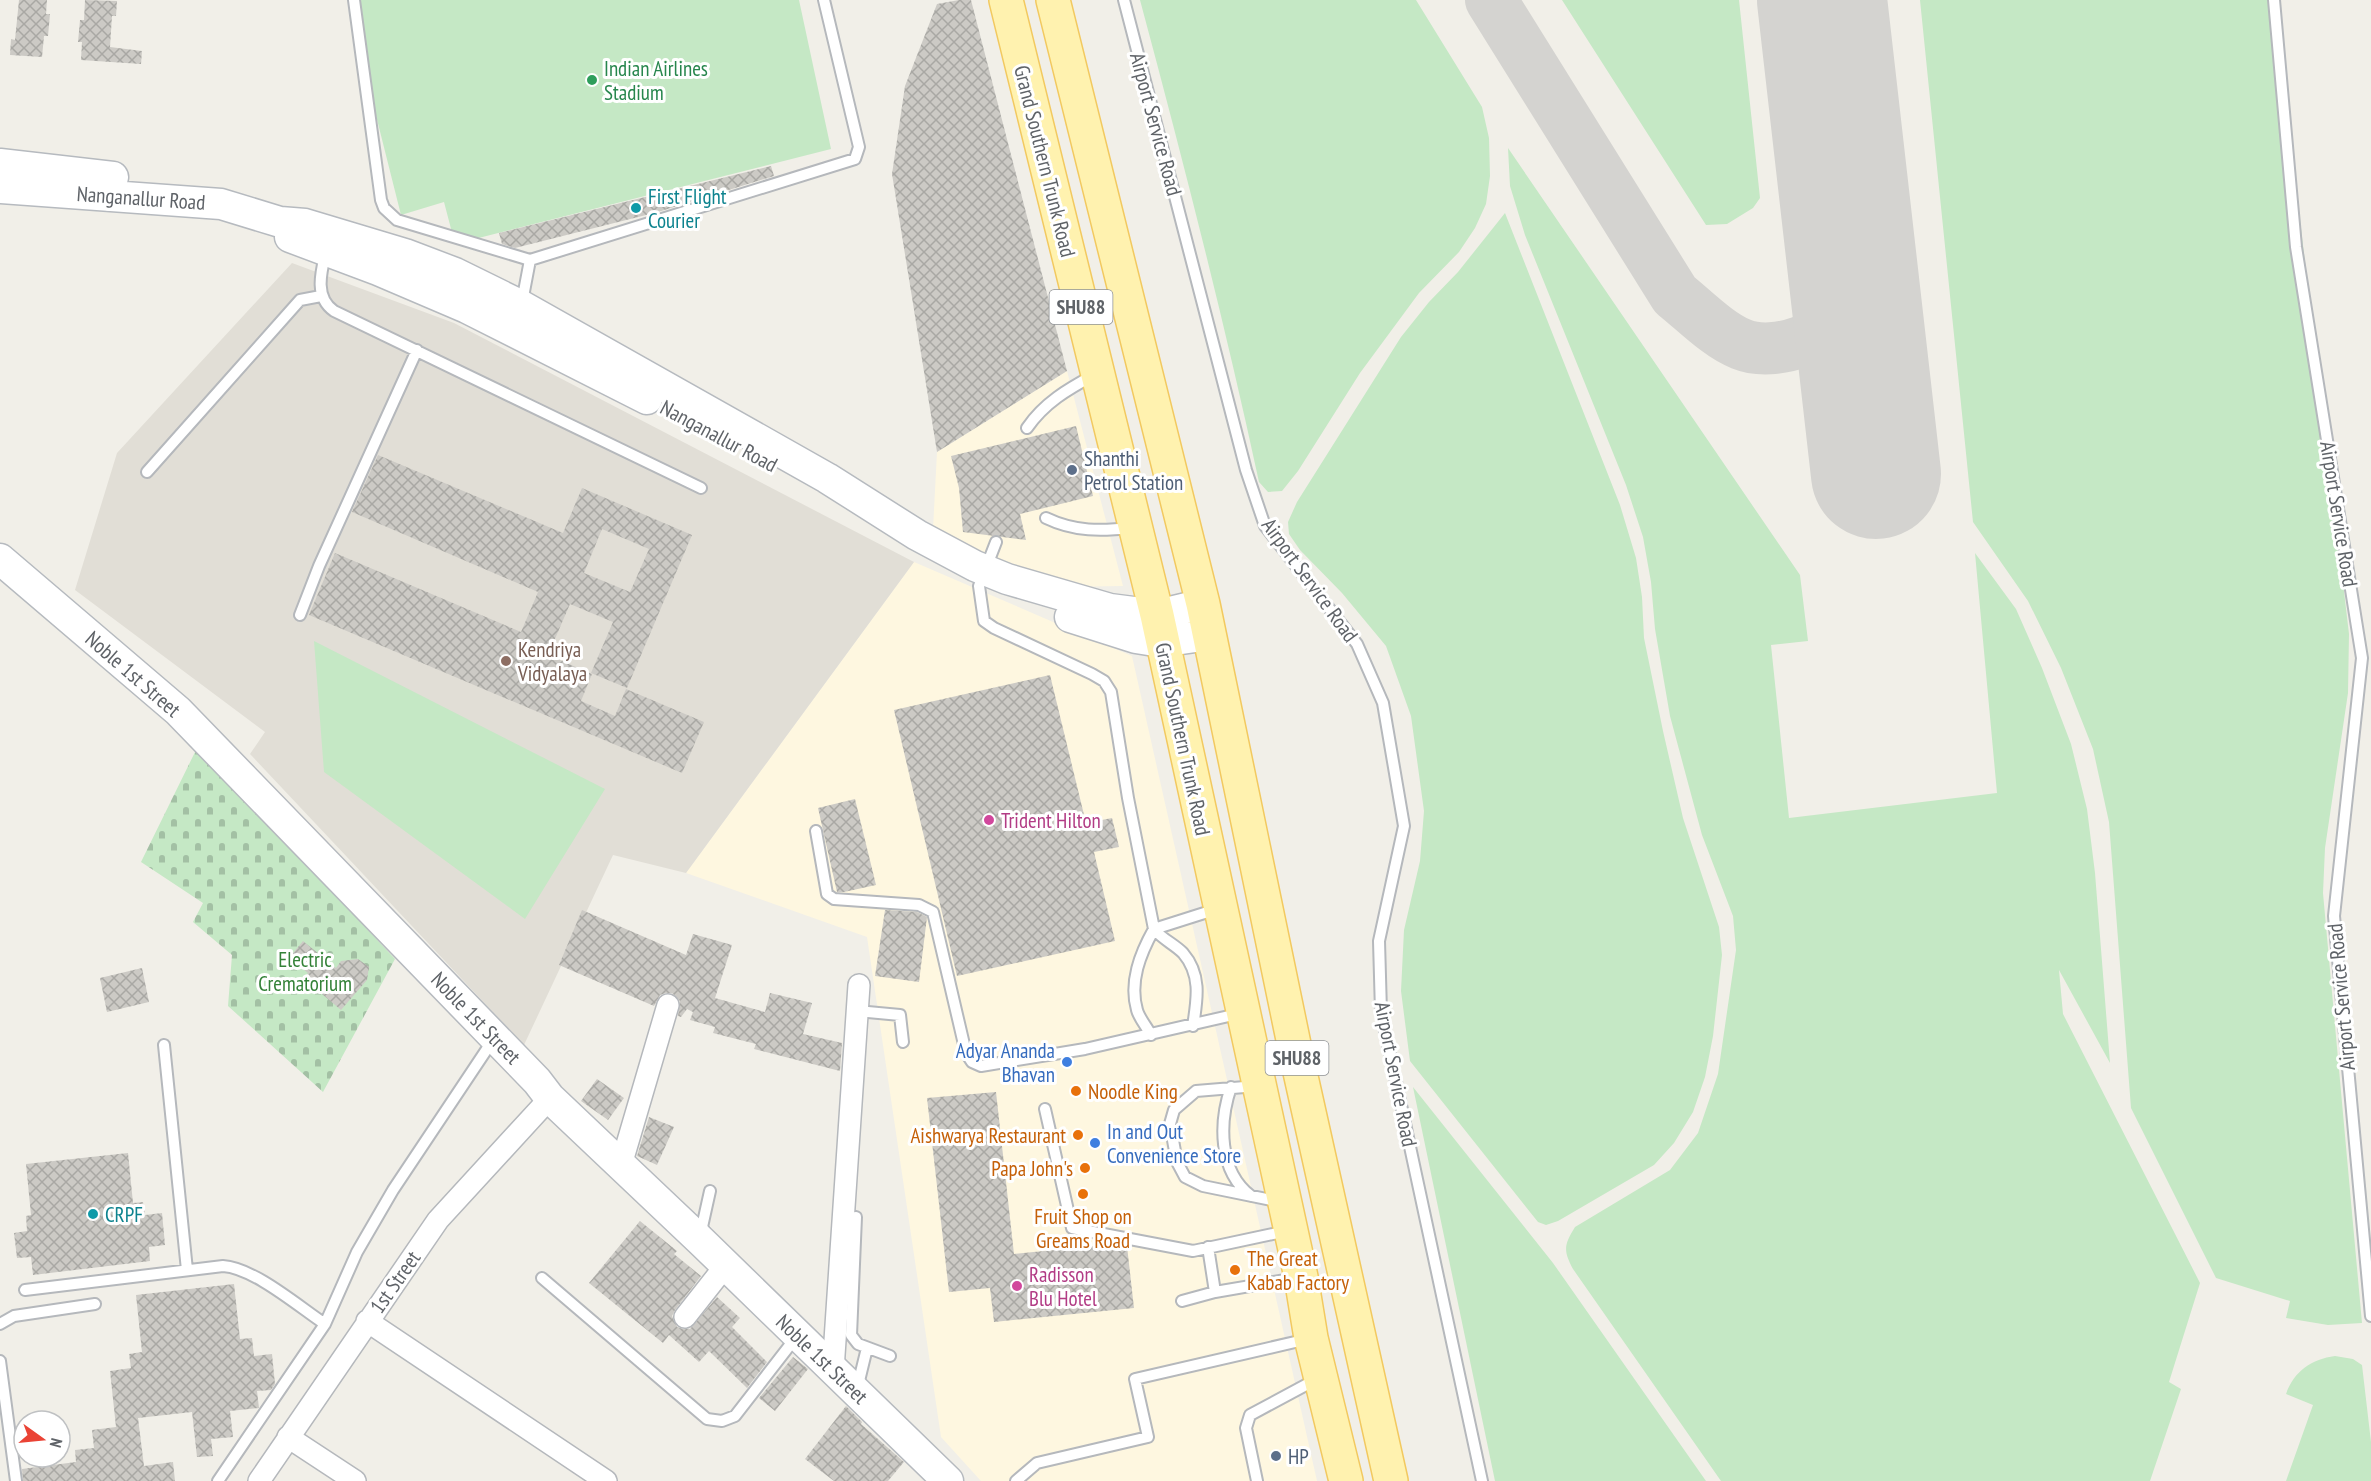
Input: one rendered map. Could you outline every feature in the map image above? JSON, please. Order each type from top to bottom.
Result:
[{"type":"main road","name":"Grand Southern Trunk Road","points":[[1006,0],[1159,628],[1242,1013],[1245,1086],[1287,1216],[1301,1277],[1311,1338],[1346,1481]]},
{"type":"main road","name":"SHU88","points":[[1053,0],[1206,619],[1296,1054],[1391,1481]]},
{"type":"street","points":[[0,164],[210,188],[221,204],[197,219],[0,207]]},
{"type":"street","name":"Nanganallur Road","points":[[0,188],[221,204],[280,222],[305,224],[405,254],[456,273],[522,306],[800,471],[917,535],[982,578],[1136,638],[1159,628],[1206,619]]},
{"type":"street","name":"Nanganallur Road","points":[[280,222],[292,239],[378,270],[467,308],[800,471]]},
{"type":"street","name":"Noble 1st Street","points":[[0,559],[178,711],[495,1037],[550,1098],[621,1165],[713,1246],[935,1476]]},
{"type":"street","points":[[833,1370],[859,985]]},
{"type":"street","points":[[621,1165],[668,1005]]},
{"type":"street","name":"1st Street","points":[[259,1481],[438,1220],[550,1098]]},
{"type":"street","points":[[685,1317],[713,1246]]},
{"type":"street","points":[[368,1322],[606,1481]]},
{"type":"street","points":[[288,1437],[355,1481]]},
{"type":"lane","points":[[354,0],[381,200],[384,208],[397,220],[530,260],[855,159],[859,147],[824,0]]},
{"type":"lane","name":"Airport Service Road","points":[[1124,0],[1246,470],[1265,526],[1357,644],[1383,703],[1404,826],[1379,941],[1380,1012],[1482,1481]]},
{"type":"lane","name":"Airport Service Road","points":[[2274,0],[2296,247],[2362,658],[2334,916],[2371,1316]]},
{"type":"lane","points":[[326,251],[321,296],[326,306],[701,488]]},
{"type":"lane","points":[[522,306],[530,260]]},
{"type":"lane","points":[[147,472],[300,300],[321,296]]},
{"type":"lane","points":[[300,615],[417,351]]},
{"type":"lane","points":[[1027,428],[1037,413],[1052,400],[1097,373]]},
{"type":"lane","points":[[1046,518],[1060,525],[1086,531],[1135,528]]},
{"type":"lane","points":[[996,542],[982,578],[984,621],[994,628],[1092,674],[1104,681],[1112,692],[1128,798],[1154,929],[1183,953],[1192,968],[1198,984],[1193,1026]]},
{"type":"lane","points":[[816,831],[826,888],[828,894],[834,899],[919,905],[933,912],[966,1053],[972,1062],[981,1066],[1085,1049],[1242,1013]]},
{"type":"lane","points":[[1151,1035],[1137,1011],[1135,984],[1137,965],[1154,929],[1220,908]]},
{"type":"lane","points":[[857,1011],[900,1015],[903,1042]]},
{"type":"lane","points":[[218,1481],[325,1324],[357,1252],[393,1190],[495,1037]]},
{"type":"lane","points":[[165,1045],[187,1270]]},
{"type":"lane","points":[[1245,1086],[1196,1090],[1174,1110],[1170,1124],[1177,1162],[1185,1177],[1203,1186],[1251,1196]]},
{"type":"lane","points":[[1245,1086],[1222,1126],[1230,1171],[1243,1190],[1287,1216]]},
{"type":"lane","points":[[1045,1109],[1072,1228],[1193,1251],[1287,1216]]},
{"type":"lane","points":[[710,1191],[702,1227],[713,1246]]},
{"type":"lane","points":[[856,1217],[851,1335],[858,1344],[890,1356]]},
{"type":"lane","points":[[1208,1247],[1215,1292]]},
{"type":"lane","points":[[25,1290],[223,1266],[244,1270],[325,1324]]},
{"type":"lane","points":[[1182,1301],[1215,1292],[1301,1277]]},
{"type":"lane","points":[[542,1278],[707,1419],[722,1420],[735,1416],[797,1335]]},
{"type":"lane","points":[[0,1324],[14,1316],[95,1304]]},
{"type":"lane","points":[[1016,1481],[1037,1463],[1148,1437],[1135,1379],[1311,1338]]},
{"type":"lane","points":[[856,1393],[867,1348]]},
{"type":"lane","points":[[0,1361],[16,1481]]},
{"type":"lane","points":[[1257,1481],[1246,1428],[1250,1415],[1321,1377]]},
{"type":"shaded area","name":"Kendriya Vidyalaya","points":[[292,263],[454,323],[914,562],[686,873],[613,855],[524,1045],[250,754],[265,732],[75,590],[117,453]]},
{"type":"shaded area","name":"Shanthi Petrol Station","points":[[1067,371],[1123,586],[1056,587],[933,529],[937,452]]},
{"type":"shaded area","points":[[914,562],[1132,656],[1317,1481],[981,1481],[941,1437],[867,937],[686,873]]},
{"type":"green space","name":"Indian Airlines Stadium","points":[[360,0],[799,0],[831,149],[455,244],[444,202],[401,215],[350,12]]},
{"type":"green space","points":[[1140,0],[1416,0],[1482,107],[1489,138],[1490,176],[1486,204],[1475,228],[1459,252],[1419,293],[1360,373],[1298,471],[1282,491],[1268,492],[1259,482],[1232,361]]},
{"type":"green space","points":[[1562,0],[1739,0],[1760,198],[1753,208],[1727,224],[1706,225]]},
{"type":"green space","points":[[1920,0],[2274,0],[2349,634],[2348,693],[2325,848],[2323,893],[2362,1323],[2328,1325],[2286,1318],[2290,1301],[2216,1278],[2131,1108],[2109,822],[2093,749],[2061,668],[2028,601],[1973,522]]},
{"type":"green space","points":[[1508,148],[1800,575],[1808,641],[1771,645],[1789,818],[1997,793],[1975,553],[2016,609],[2042,668],[2071,744],[2087,809],[2095,873],[2110,1063],[2059,970],[2063,1014],[2200,1283],[2169,1382],[2181,1389],[2150,1481],[1721,1481],[1573,1269],[1566,1248],[1575,1227],[1670,1170],[1698,1133],[1718,1074],[1736,950],[1733,916],[1702,835],[1670,716],[1655,629],[1651,582],[1643,537],[1626,485],[1525,235],[1510,186]]},
{"type":"green space","points":[[1505,213],[1620,505],[1636,558],[1642,597],[1644,638],[1663,731],[1683,818],[1719,927],[1722,955],[1713,1036],[1705,1077],[1693,1112],[1674,1143],[1654,1165],[1558,1221],[1546,1225],[1538,1222],[1410,1061],[1401,991],[1404,930],[1420,861],[1424,811],[1411,716],[1386,646],[1342,593],[1300,550],[1289,534],[1288,522],[1297,502],[1401,337],[1429,302],[1458,272]]},
{"type":"green space","points":[[314,641],[605,789],[525,919],[324,772]]},
{"type":"green space","name":"Electric Crematorium","points":[[198,746],[395,959],[323,1092],[228,1006],[232,955],[193,922],[203,903],[141,862]]},
{"type":"green space","points":[[1413,1087],[1553,1263],[1706,1481],[1495,1481]]},
{"type":"green space","points":[[2335,1356],[2353,1359],[2362,1365],[2371,1442],[2371,1481],[2286,1481],[2313,1405],[2286,1394],[2289,1386],[2311,1363]]},
{"type":"building","points":[[19,0],[47,0],[46,14],[50,14],[48,36],[44,36],[42,57],[10,55],[11,39],[15,40]]},
{"type":"building","points":[[85,0],[117,1],[116,16],[112,16],[110,47],[142,51],[141,64],[81,60],[82,42],[78,42],[80,20],[84,20]]},
{"type":"building","points":[[971,0],[1067,371],[937,452],[892,174],[905,86],[937,4]]},
{"type":"building","name":"First Flight Courier","points":[[771,166],[774,176],[658,212],[515,248],[502,244],[499,233]]},
{"type":"building","points":[[1076,426],[1093,496],[1020,514],[1026,540],[963,532],[959,488],[951,456]]},
{"type":"building","points":[[378,455],[563,533],[582,488],[692,535],[627,688],[591,673],[613,622],[570,604],[548,655],[592,674],[581,701],[615,716],[626,689],[704,722],[682,773],[309,615],[335,553],[521,632],[538,592],[352,512]],"holes":[[[602,529],[649,549],[630,592],[584,573]]]},
{"type":"building","points":[[1050,675],[1086,823],[1112,818],[1119,847],[1094,852],[1115,941],[957,976],[894,710]]},
{"type":"building","points":[[855,799],[876,885],[837,892],[818,808]]},
{"type":"building","points":[[582,910],[686,955],[693,934],[732,945],[715,998],[765,1012],[770,993],[812,1003],[803,1034],[842,1043],[840,1071],[754,1049],[756,1044],[713,1033],[715,1027],[690,1020],[693,1012],[687,1009],[681,1017],[678,1016],[680,1001],[672,993],[660,995],[654,1006],[559,965]]},
{"type":"building","points":[[885,910],[917,912],[927,917],[919,982],[875,976]]},
{"type":"building","points":[[303,941],[336,968],[341,961],[358,959],[369,967],[367,980],[341,1010],[303,978],[308,973],[289,958]]},
{"type":"building","points":[[142,968],[149,1002],[107,1012],[100,978]]},
{"type":"building","points":[[597,1079],[624,1098],[608,1120],[581,1101]]},
{"type":"building","points":[[996,1092],[1014,1254],[1114,1244],[1127,1246],[1134,1308],[994,1322],[990,1288],[949,1292],[927,1098]]},
{"type":"building","points":[[649,1117],[674,1127],[657,1165],[637,1156]]},
{"type":"building","name":"CRPF","points":[[128,1153],[133,1203],[143,1202],[145,1215],[162,1213],[165,1245],[149,1247],[150,1261],[33,1275],[31,1257],[17,1258],[14,1233],[27,1231],[26,1216],[31,1215],[26,1164]]},
{"type":"building","points":[[640,1221],[677,1251],[674,1254],[701,1276],[672,1316],[677,1327],[690,1329],[717,1297],[740,1318],[732,1327],[767,1362],[747,1388],[709,1351],[699,1362],[669,1335],[663,1343],[589,1283]]},
{"type":"building","points":[[234,1284],[240,1339],[252,1338],[254,1356],[272,1354],[275,1384],[271,1390],[257,1391],[259,1408],[230,1411],[233,1437],[211,1439],[213,1456],[197,1457],[192,1412],[138,1418],[144,1466],[173,1462],[175,1481],[23,1481],[22,1469],[72,1469],[72,1463],[76,1462],[75,1450],[94,1448],[92,1430],[116,1427],[110,1371],[131,1368],[129,1354],[142,1352],[136,1295]]},
{"type":"building","points":[[793,1357],[808,1369],[775,1411],[759,1398]]},
{"type":"building","points":[[846,1406],[862,1422],[861,1424],[904,1462],[888,1481],[834,1481],[805,1459]]},
{"type":"taxiway","points":[[1491,0],[1675,295],[1715,328],[1732,340],[1755,348],[1786,346],[1801,342],[1830,326],[1841,316],[1849,304],[1854,281]]},
{"type":"runway","points":[[1822,0],[1876,474]]},
{"type":"place","name":"Indian Airlines Stadium","points":[[592,80]]},
{"type":"place","name":"First Flight Courier","points":[[636,208]]},
{"type":"place","name":"Shanthi Petrol Station","points":[[1072,470]]},
{"type":"place","name":"Kendriya Vidyalaya","points":[[506,661]]},
{"type":"place","name":"Trident Hilton","points":[[989,820]]},
{"type":"place","name":"Adyar Ananda Bhavan","points":[[1067,1062]]},
{"type":"place","name":"Noodle King","points":[[1076,1091]]},
{"type":"place","name":"Aishwarya Restaurant","points":[[1078,1135]]},
{"type":"place","name":"In and Out Convenience Store","points":[[1095,1143]]},
{"type":"place","name":"Papa John's","points":[[1085,1168]]},
{"type":"place","name":"Fruit Shop on Greams Road","points":[[1083,1194]]},
{"type":"place","name":"CRPF","points":[[93,1214]]},
{"type":"place","name":"The Great Kabab Factory","points":[[1235,1270]]},
{"type":"place","name":"Radisson Blu Hotel","points":[[1017,1286]]},
{"type":"place","name":"HP","points":[[1276,1456]]}]
